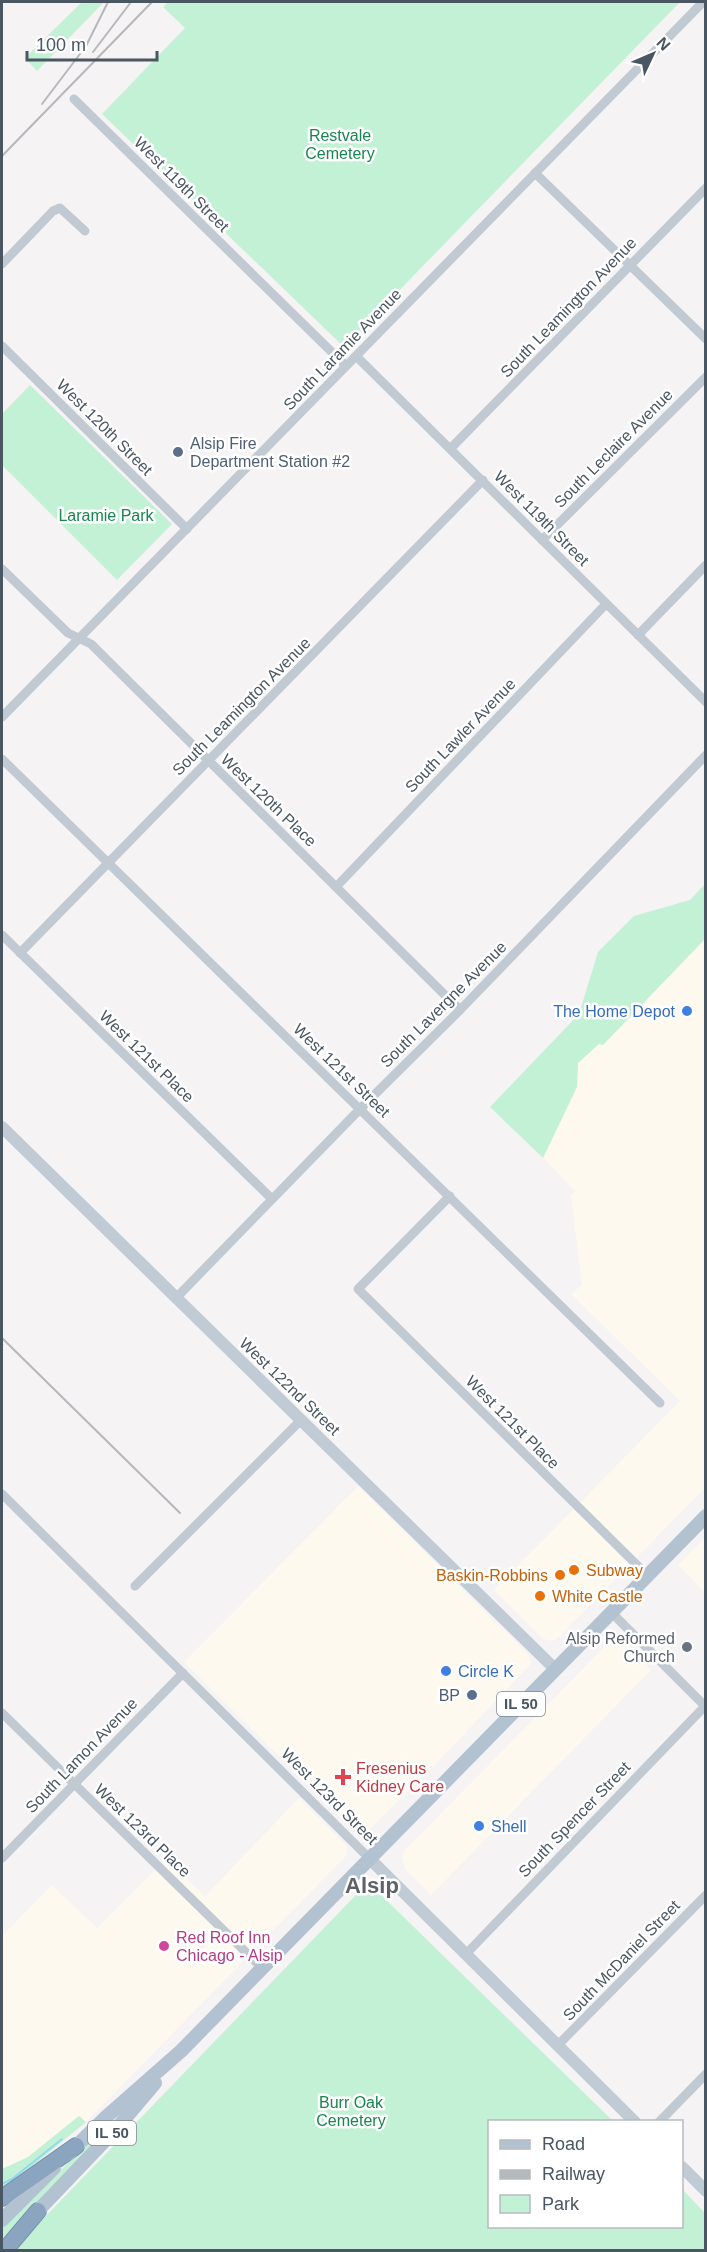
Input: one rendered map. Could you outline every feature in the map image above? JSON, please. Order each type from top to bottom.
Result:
[{"type":"highway","points":[[2,2198],[76,2146]]},
{"type":"highway","points":[[3,2250],[38,2211]]},
{"type":"main road","name":"IL 50","points":[[2,2220],[106,2117],[182,2051],[705,1516]]},
{"type":"main road","name":"IL 50","points":[[38,2211],[117,2128],[182,2051]]},
{"type":"street","name":"South Laramie Avenue","points":[[2,717],[703,2]]},
{"type":"street","name":"West 119th Street","points":[[74,99],[346,366]]},
{"type":"street","points":[[535,173],[705,339]]},
{"type":"street","name":"South Leamington Avenue","points":[[451,448],[705,188]]},
{"type":"street","points":[[2,264],[44,220],[60,208],[86,231]]},
{"type":"street","name":"West 120th Street","points":[[2,346],[187,529]]},
{"type":"street","name":"West 119th Street","points":[[357,356],[705,702]]},
{"type":"street","name":"South Leclaire Avenue","points":[[542,540],[705,377]]},
{"type":"street","name":"South Leamington Avenue","points":[[20,953],[483,480]]},
{"type":"street","points":[[638,635],[705,565]]},
{"type":"street","name":"West 120th Place","points":[[2,569],[68,633],[91,644],[460,1010]]},
{"type":"street","name":"South Lawler Avenue","points":[[336,887],[606,604]]},
{"type":"street","name":"South Lavergne Avenue","points":[[176,1298],[460,1010],[705,754]]},
{"type":"street","name":"West 121st Street","points":[[2,759],[660,1403]]},
{"type":"street","name":"West 121st Place","points":[[2,935],[272,1199]]},
{"type":"street","name":"West 122nd Street","points":[[2,1127],[555,1669]]},
{"type":"street","name":"West 121st Place","points":[[450,1196],[358,1289],[647,1575]]},
{"type":"street","points":[[135,1586],[301,1420]]},
{"type":"street","name":"West 123rd Street","points":[[2,1494],[634,2120]]},
{"type":"street","points":[[611,1612],[705,1706]]},
{"type":"street","name":"South Lamon Avenue","points":[[2,1858],[183,1674]]},
{"type":"street","name":"South Spencer Street","points":[[466,1954],[705,1706]]},
{"type":"street","name":"West 123rd Place","points":[[2,1713],[263,1969]]},
{"type":"street","name":"South McDaniel Street","points":[[558,2045],[705,1895]]},
{"type":"street","points":[[660,2120],[705,2074]]},
{"type":"street","points":[[683,2169],[705,2191]]},
{"type":"shaded area","points":[[705,939],[705,1488],[556,1640],[550,1641],[542,1638],[494,1590],[680,1401],[571,1294],[582,1285],[571,1196],[575,1191],[543,1158],[577,1087],[578,1063],[599,1044],[603,1045]]},
{"type":"shaded area","points":[[358,1486],[529,1655],[531,1664],[369,1830],[357,1828],[345,1822],[184,1662]]},
{"type":"shaded area","points":[[705,1537],[705,1593],[678,1565]]},
{"type":"shaded area","points":[[616,1635],[651,1670],[431,1895],[405,1869],[402,1857],[405,1850]]},
{"type":"shaded area","points":[[299,1798],[347,1846],[346,1856],[86,2122],[79,2116],[28,2157],[2,2169],[2,1936],[52,1885],[97,1928],[166,1859],[205,1896]]},
{"type":"green space","points":[[82,2],[104,2],[37,71],[25,58]]},
{"type":"green space","name":"Restvale Cemetery","points":[[168,2],[680,2],[344,347],[102,114],[185,28],[163,7]]},
{"type":"green space","name":"Laramie Park","points":[[30,385],[172,524],[117,580],[2,465],[2,414]]},
{"type":"green space","points":[[705,884],[705,939],[603,1045],[599,1044],[578,1063],[577,1087],[543,1158],[490,1107],[579,1014],[598,952],[634,916],[690,900]]},
{"type":"green space","name":"Burr Oak Cemetery","points":[[370,1888],[383,1890],[380,1894],[612,2120],[488,2120],[488,2228],[683,2228],[683,2190],[705,2213],[705,2250],[13,2250],[356,1895]]},
{"type":"green space","points":[[79,2116],[86,2122],[2,2191],[2,2169],[28,2157]]},
{"type":"green space","points":[[112,2120],[116,2124],[2,2239],[2,2227]]},
{"type":"waterway","points":[[2,2184],[12,2179],[62,2139]]},
{"type":"railway","points":[[42,104],[86,46],[108,2]]},
{"type":"railway","points":[[93,52],[131,2]]},
{"type":"railway","points":[[2,156],[152,2]]},
{"type":"railway","points":[[2,1338],[180,1513]]},
{"type":"place","name":"Alsip Fire Department Station #2","points":[[178,452]]},
{"type":"place","name":"The Home Depot","points":[[687,1011]]},
{"type":"place","name":"Subway","points":[[574,1570]]},
{"type":"place","name":"Baskin-Robbins","points":[[560,1575]]},
{"type":"place","name":"White Castle","points":[[540,1596]]},
{"type":"place","name":"Alsip Reformed Church","points":[[687,1647]]},
{"type":"place","name":"Circle K","points":[[446,1671]]},
{"type":"place","name":"BP","points":[[472,1695]]},
{"type":"place","name":"Fresenius Kidney Care","points":[[343,1777]]},
{"type":"place","name":"Shell","points":[[479,1826]]},
{"type":"place","name":"Red Roof Inn Chicago - Alsip","points":[[164,1946]]},
{"type":"district","name":"Alsip","points":[[372,1885]]}]
